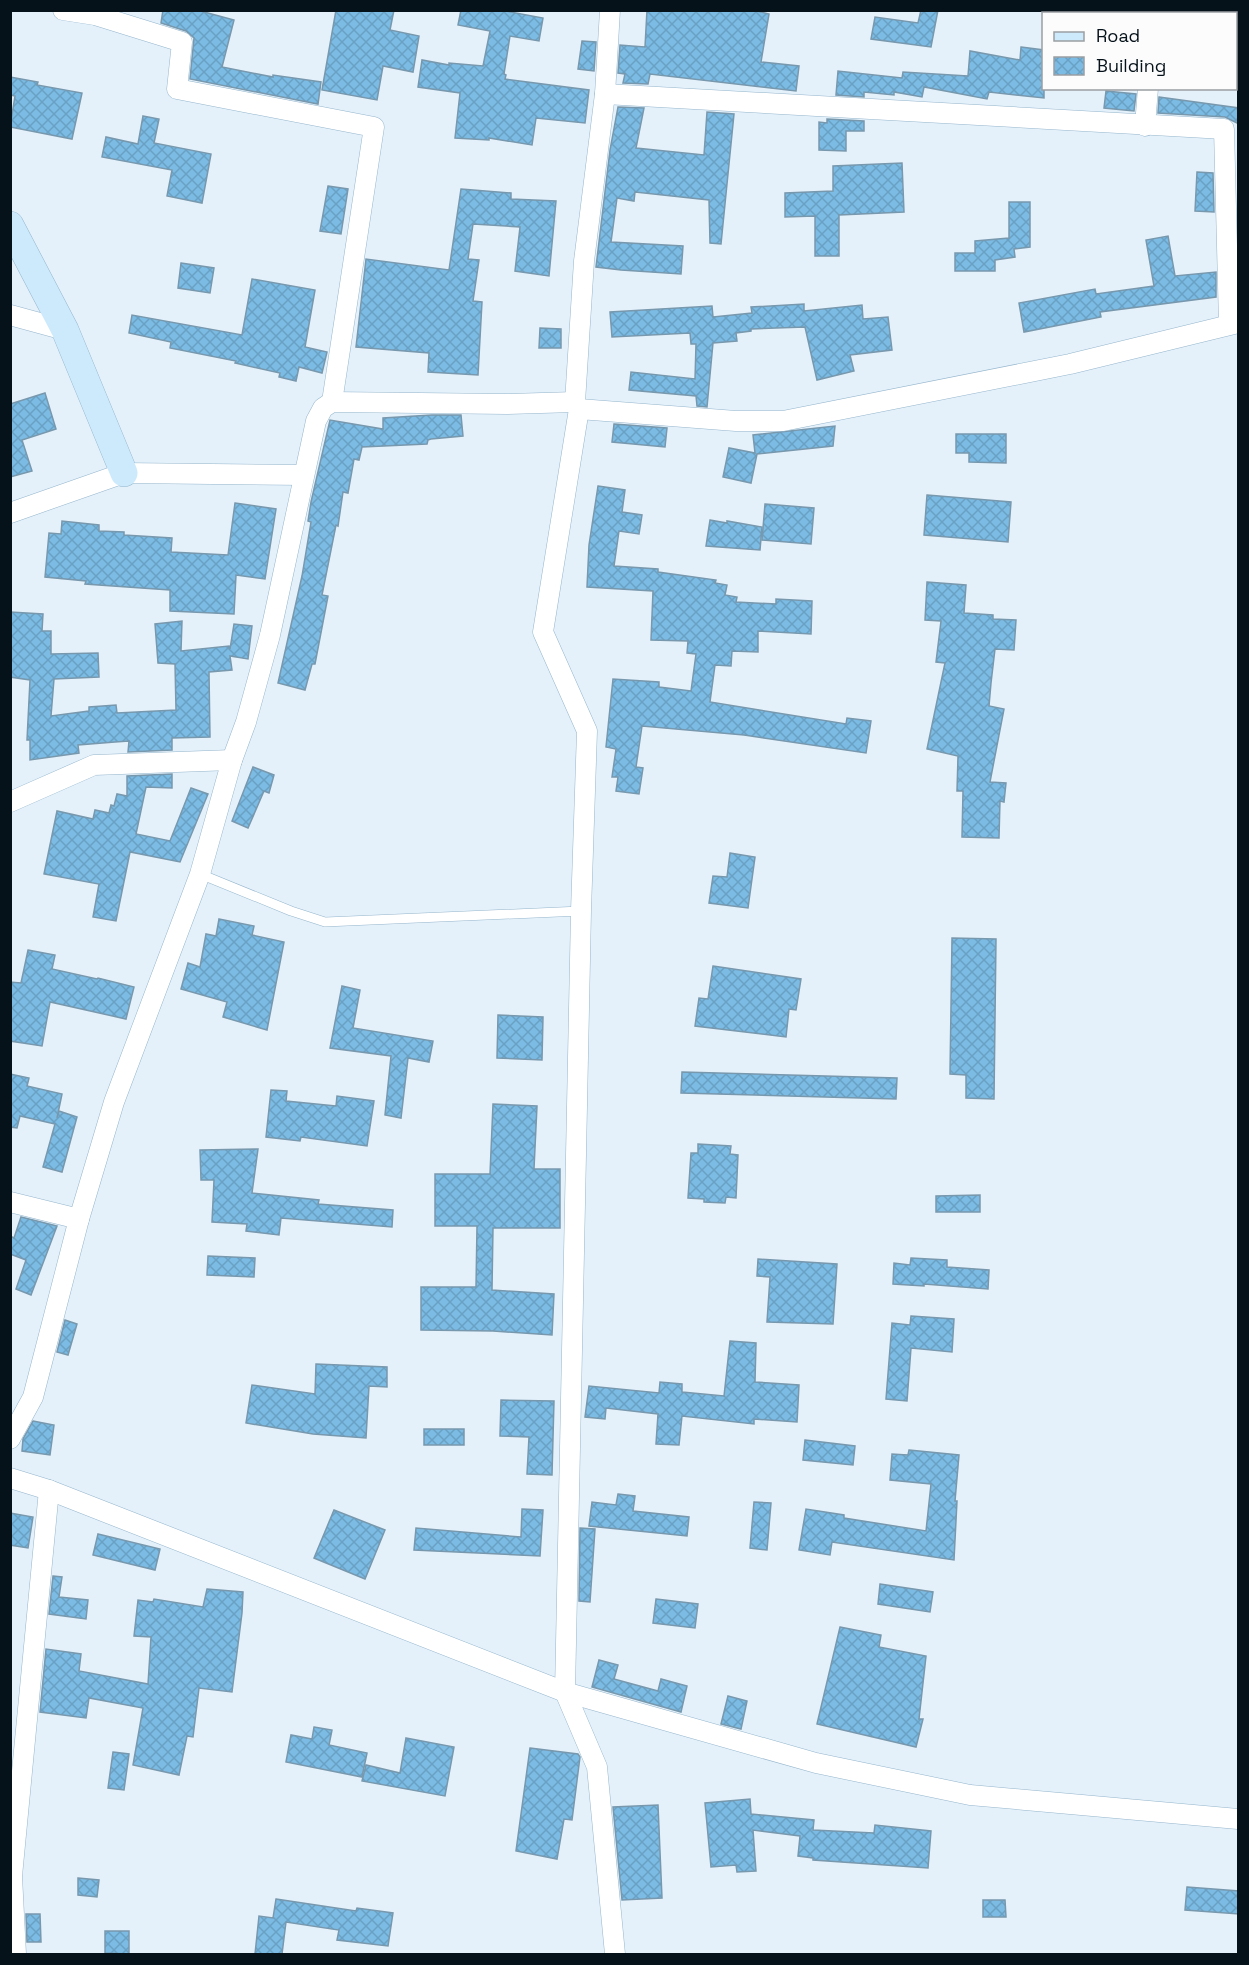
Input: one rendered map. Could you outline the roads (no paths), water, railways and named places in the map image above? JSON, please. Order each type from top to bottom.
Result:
[{"type":"street","points":[[63,10],[95,15],[182,42],[177,89],[374,127],[332,402]]},
{"type":"street","points":[[610,10],[605,94],[584,261],[577,405],[543,632],[587,731],[581,911],[565,1692],[597,1767],[615,1954]]},
{"type":"street","points":[[1145,126],[1148,90]]},
{"type":"street","points":[[10,1439],[33,1397],[79,1219],[114,1102],[200,874],[270,635],[316,421],[323,408],[332,402],[577,405],[736,421],[783,421],[1070,364],[1234,324],[1224,129],[605,94]]},
{"type":"street","points":[[10,225],[65,330],[124,473]]},
{"type":"street","points":[[10,315],[65,330]]},
{"type":"street","points":[[10,513],[124,473],[304,475]]},
{"type":"street","points":[[10,802],[94,765],[232,760]]},
{"type":"street","points":[[10,1202],[79,1219]]},
{"type":"street","points":[[10,1478],[49,1490],[565,1692],[816,1763],[970,1795],[1239,1819]]},
{"type":"street","points":[[15,1954],[12,1876],[49,1490]]},
{"type":"lane","points":[[200,874],[291,911],[325,922],[581,911]]}]
